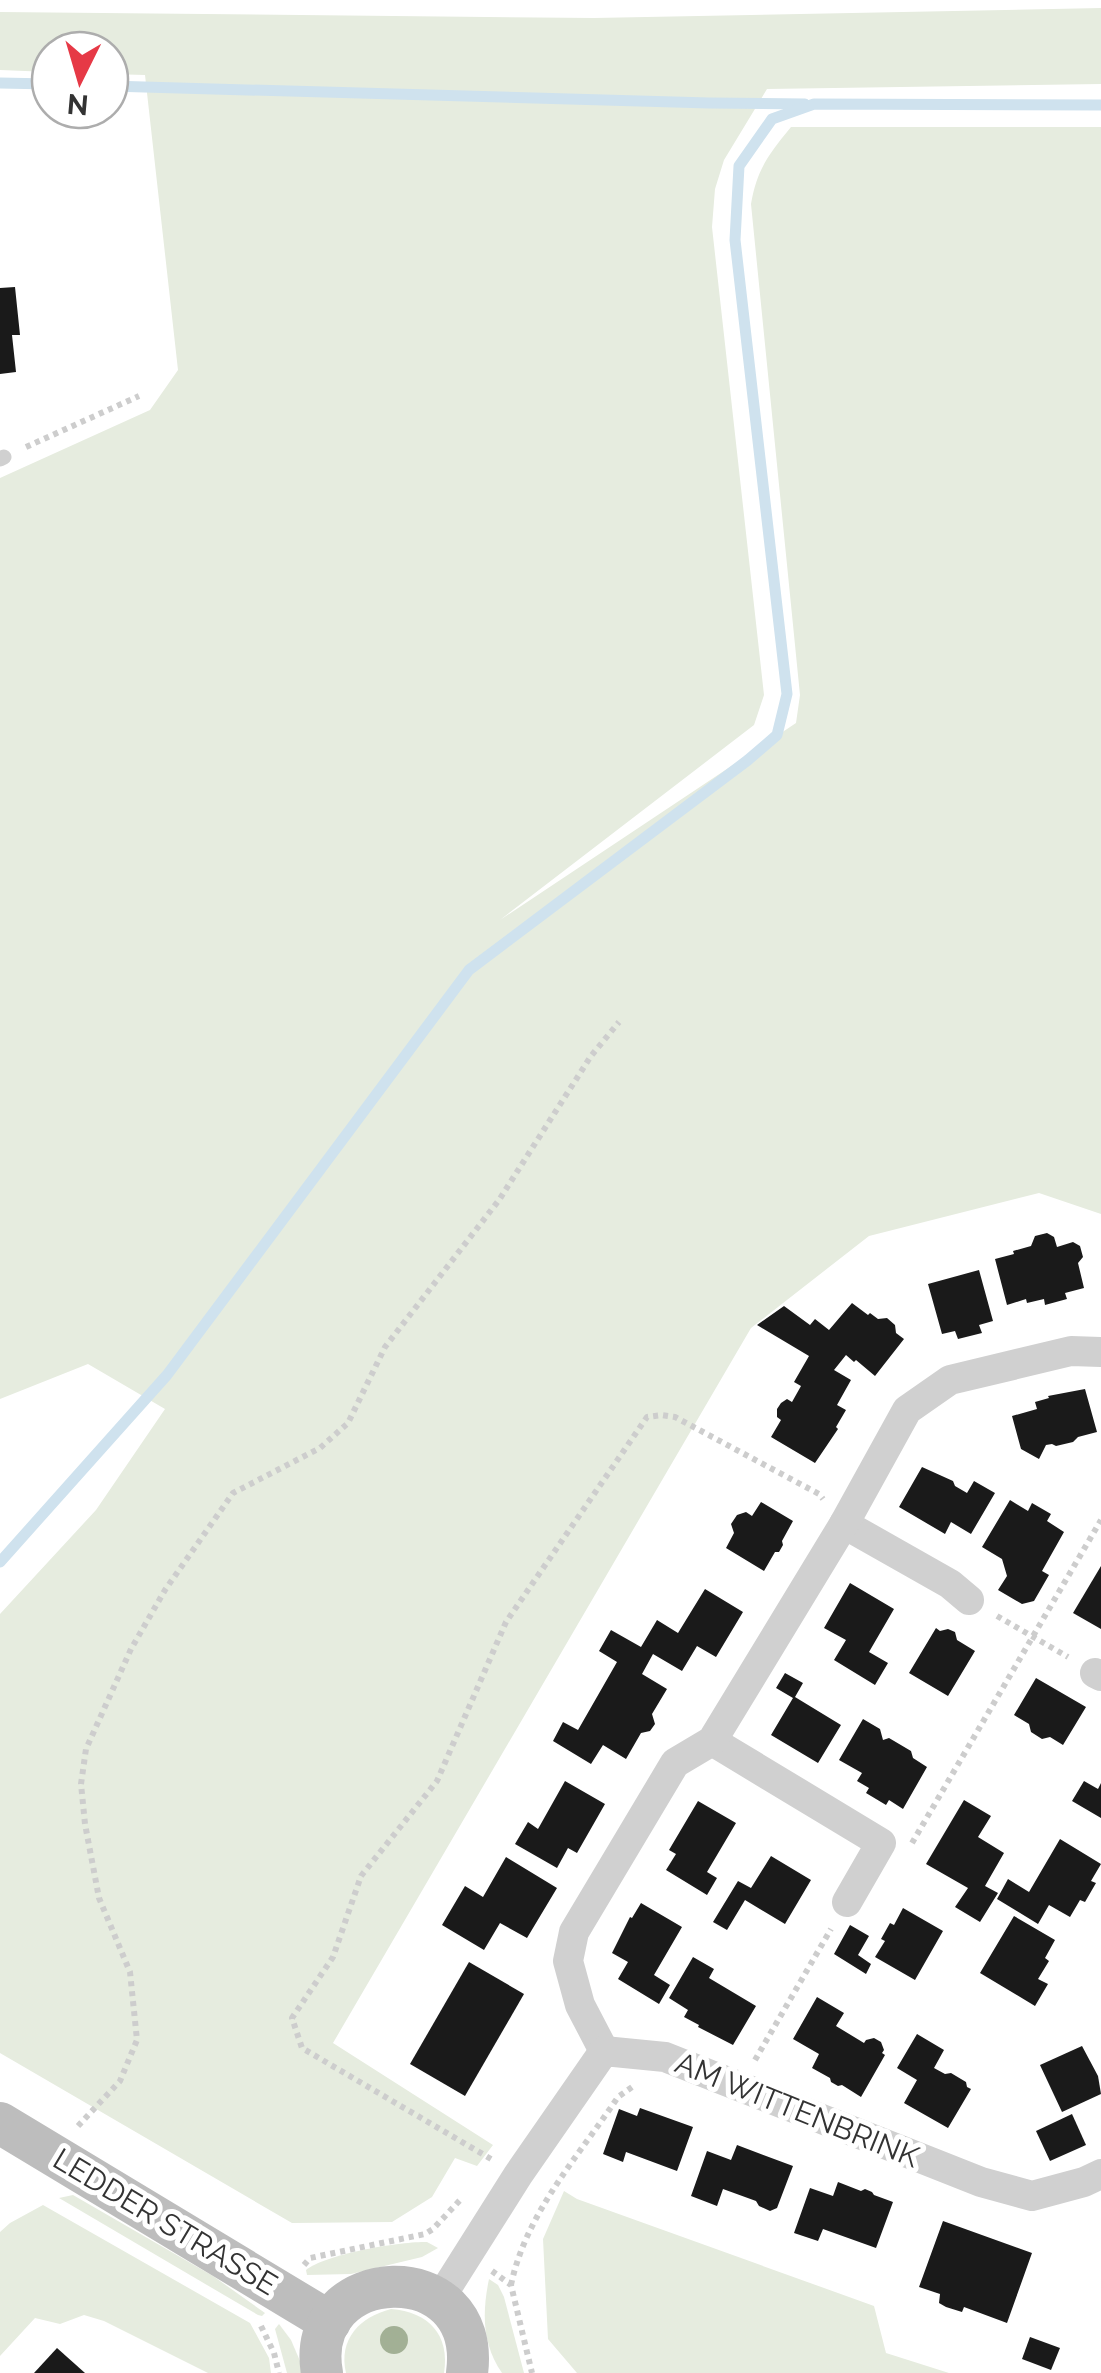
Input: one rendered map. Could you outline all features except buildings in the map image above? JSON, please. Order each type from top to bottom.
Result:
[{"type":"main road","name":"LEDDER STRASSE","points":[[0,2123],[54,2154],[274,2312],[330,2322]]},
{"type":"main road","points":[[322,2373],[322,2344],[330,2322],[343,2306],[379,2286],[400,2285],[439,2300],[455,2316],[465,2336],[467,2373]]},
{"type":"street","points":[[439,2300],[518,2174],[604,2051],[580,2005],[568,1961],[574,1932],[674,1763],[712,1741],[844,1524],[907,1410],[950,1380],[1071,1351],[1101,1352]]},
{"type":"street","points":[[844,1524],[950,1584],[969,1600]]},
{"type":"street","points":[[712,1741],[880,1843],[847,1902]]},
{"type":"street","name":"AM WITTENBRINK","points":[[604,2051],[665,2057],[981,2182],[1032,2196],[1101,2174]]},
{"type":"path","points":[[2,458],[139,396]]},
{"type":"path","points":[[54,2154],[120,2081],[137,2040],[130,1972],[98,1898],[81,1784],[86,1749],[131,1649],[233,1493],[320,1448],[348,1422],[385,1347],[490,1212],[591,1056],[619,1022]]},
{"type":"path","points":[[483,2173],[493,2160],[302,2048],[292,2018],[333,1957],[361,1876],[437,1781],[506,1622],[648,1417],[675,1417],[819,1494],[844,1524]]},
{"type":"path","points":[[880,1843],[913,1843],[1101,1520]]},
{"type":"path","points":[[969,1600],[1098,1674]]},
{"type":"path","points":[[739,2088],[847,1902]]},
{"type":"path","points":[[532,2373],[511,2285],[521,2248],[538,2212],[618,2097],[665,2057]]},
{"type":"path","points":[[274,2312],[310,2258],[425,2234],[473,2186]]},
{"type":"path","points":[[425,2234],[502,2276],[511,2285]]},
{"type":"shaded area","points":[[1101,8],[1101,84],[767,89],[724,160],[715,189],[712,227],[764,695],[754,725],[500,920],[796,723],[800,695],[751,204],[760,171],[776,146],[791,127],[1101,127],[1101,1214],[1039,1193],[869,1236],[751,1328],[333,2043],[493,2145],[477,2166],[455,2158],[432,2197],[392,2222],[292,2223],[0,2053],[0,1614],[96,1510],[165,1409],[88,1364],[0,1399],[0,478],[150,410],[178,370],[145,75],[130,75],[130,30],[30,30],[30,71],[0,70],[0,12],[594,18]]},
{"type":"shaded area","points":[[564,2191],[874,2306],[886,2353],[949,2373],[577,2373],[548,2339],[543,2239]]},
{"type":"shaded area","points":[[73,2195],[213,2276],[265,2313],[258,2315],[59,2198]]},
{"type":"shaded area","points":[[43,2205],[250,2323],[269,2358],[271,2373],[208,2373],[104,2321],[84,2315],[60,2324],[35,2318],[0,2356],[0,2232]]},
{"type":"shaded area","points":[[427,2242],[438,2248],[422,2257],[351,2274],[307,2275],[306,2270],[316,2264],[346,2254]]},
{"type":"shaded area","points":[[489,2279],[498,2285],[504,2297],[524,2373],[502,2373],[495,2362],[485,2316]]},
{"type":"shaded area","points":[[391,2309],[416,2315],[434,2328],[444,2347],[444,2373],[346,2373],[345,2350],[354,2331]]},
{"type":"shaded area","points":[[279,2324],[291,2340],[303,2373],[287,2373],[275,2329]]},
{"type":"waterway","points":[[0,83],[30,84]]},
{"type":"waterway","points":[[130,87],[805,104]]},
{"type":"waterway","points":[[0,1562],[167,1375],[469,970],[777,735],[787,694],[735,240],[739,166],[772,119],[814,104],[1101,105]]}]
